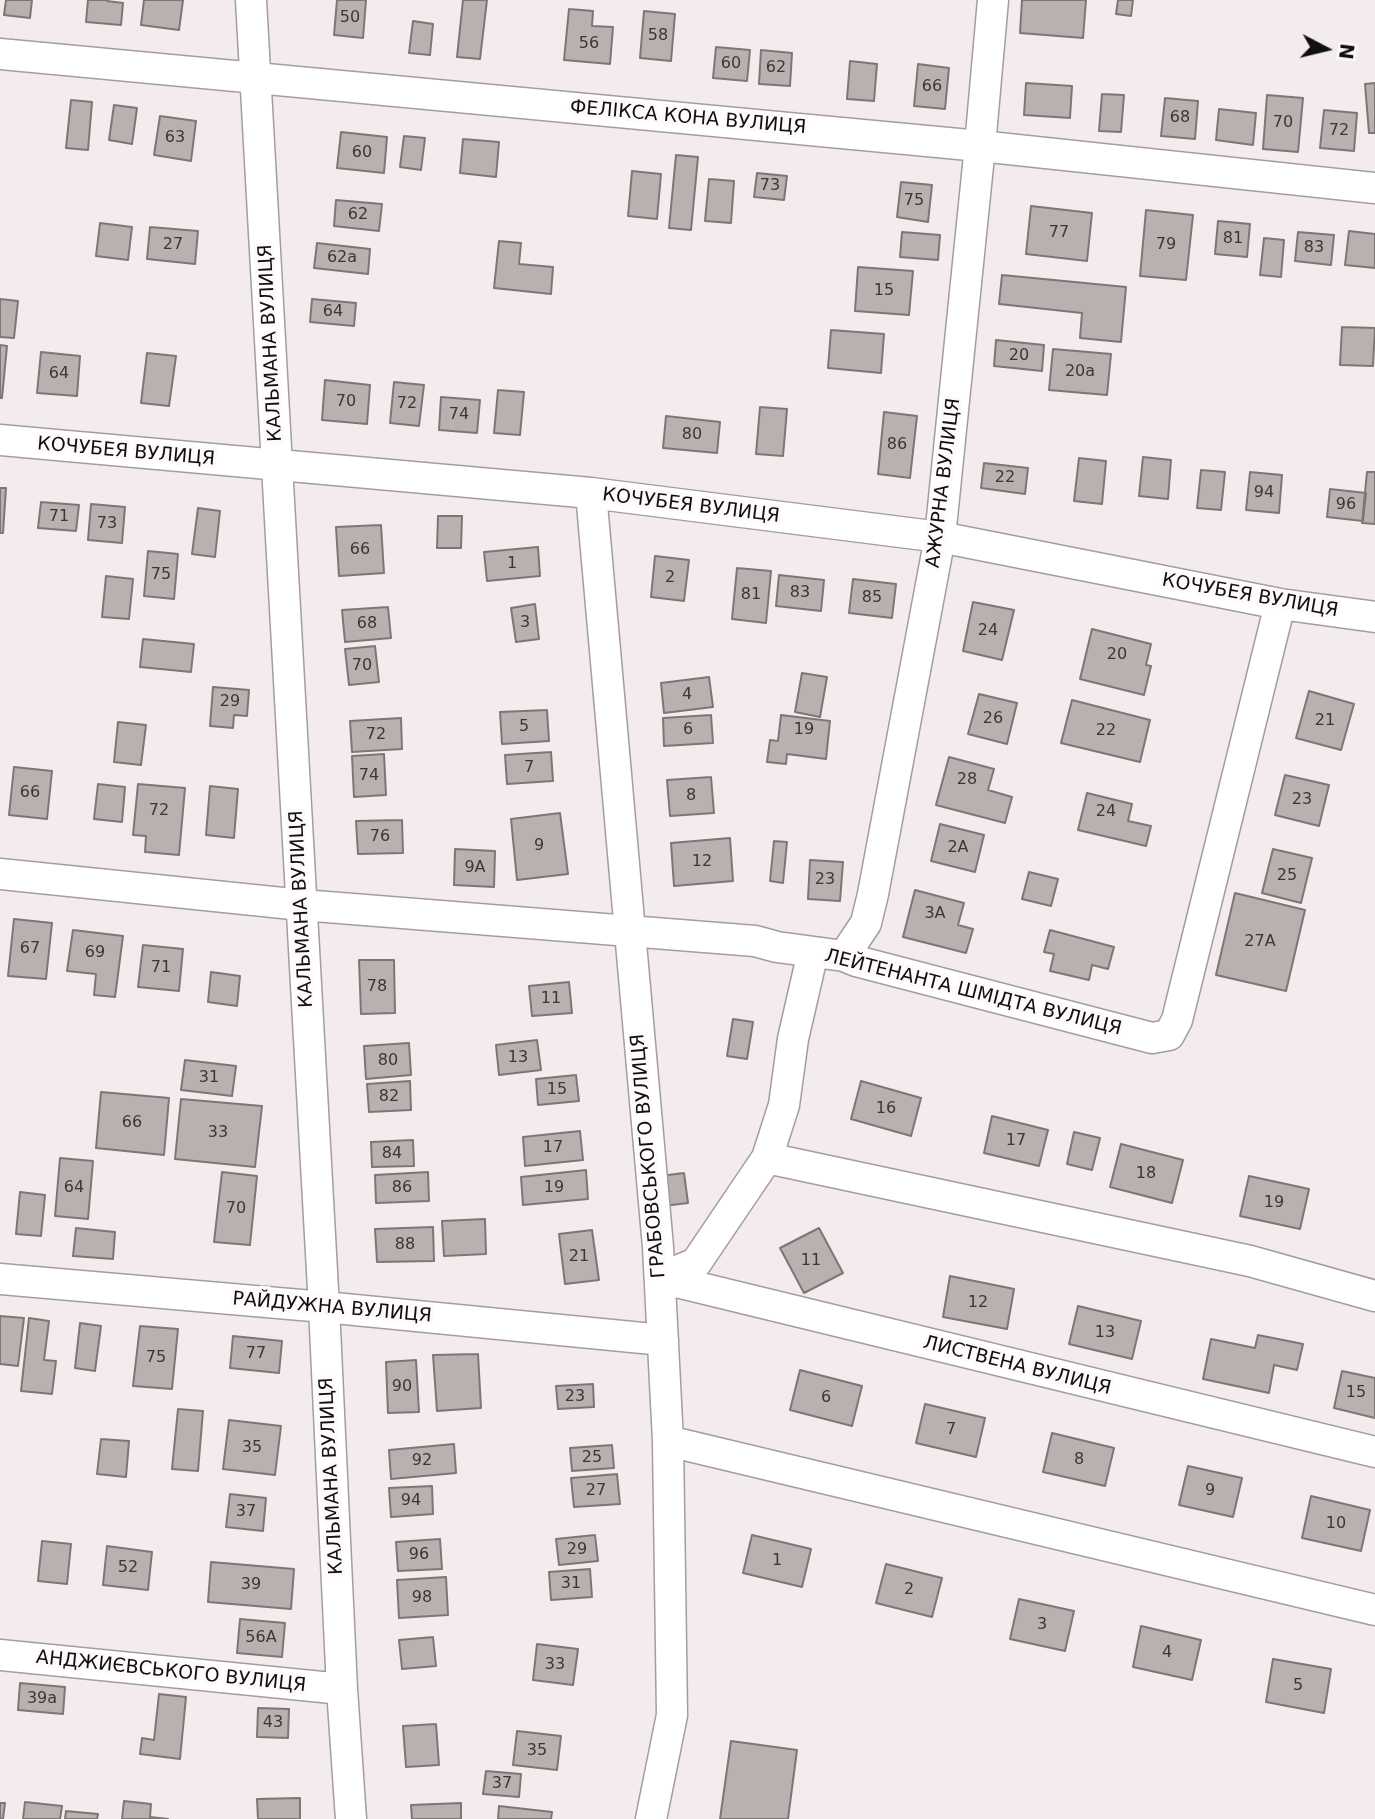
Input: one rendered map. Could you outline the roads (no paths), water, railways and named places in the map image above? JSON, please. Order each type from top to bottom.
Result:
[{"type":"street","name":"КАЛЬМАНА ВУЛИЦЯ","points":[[251,0],[351,1819]]},
{"type":"street","name":"АЖУРНА ВУЛИЦЯ","points":[[844,956],[866,923],[873,894],[940,537],[993,0]]},
{"type":"street","name":"ФЕЛІКСА КОНА ВУЛИЦЯ","points":[[0,54],[980,146],[1375,188]]},
{"type":"street","name":"КОЧУБЕЯ ВУЛИЦЯ","points":[[0,440],[591,493],[940,537],[1280,604],[1375,617]]},
{"type":"street","name":"ГРАБОВСЬКОГО ВУЛИЦЯ","points":[[591,493],[660,1278],[668,1441],[673,1715],[650,1819]]},
{"type":"street","name":"ЛЕЙТЕНАНТА ШМІДТА ВУЛИЦЯ","points":[[0,874],[302,905],[755,940],[777,947],[844,956],[1152,1038],[1169,1035],[1177,1020],[1280,604]]},
{"type":"street","points":[[660,1278],[696,1263],[767,1158],[784,1105],[793,1039],[813,952]]},
{"type":"street","points":[[767,1158],[1250,1261],[1375,1296]]},
{"type":"street","name":"ЛИСТВЕНА ВУЛИЦЯ","points":[[660,1278],[1375,1452]]},
{"type":"street","name":"РАЙДУЖНА ВУЛИЦЯ","points":[[0,1279],[663,1340]]},
{"type":"street","points":[[668,1441],[1375,1610]]},
{"type":"street","name":"АНДЖИЄВСЬКОГО ВУЛИЦЯ","points":[[0,1655],[342,1689]]}]
